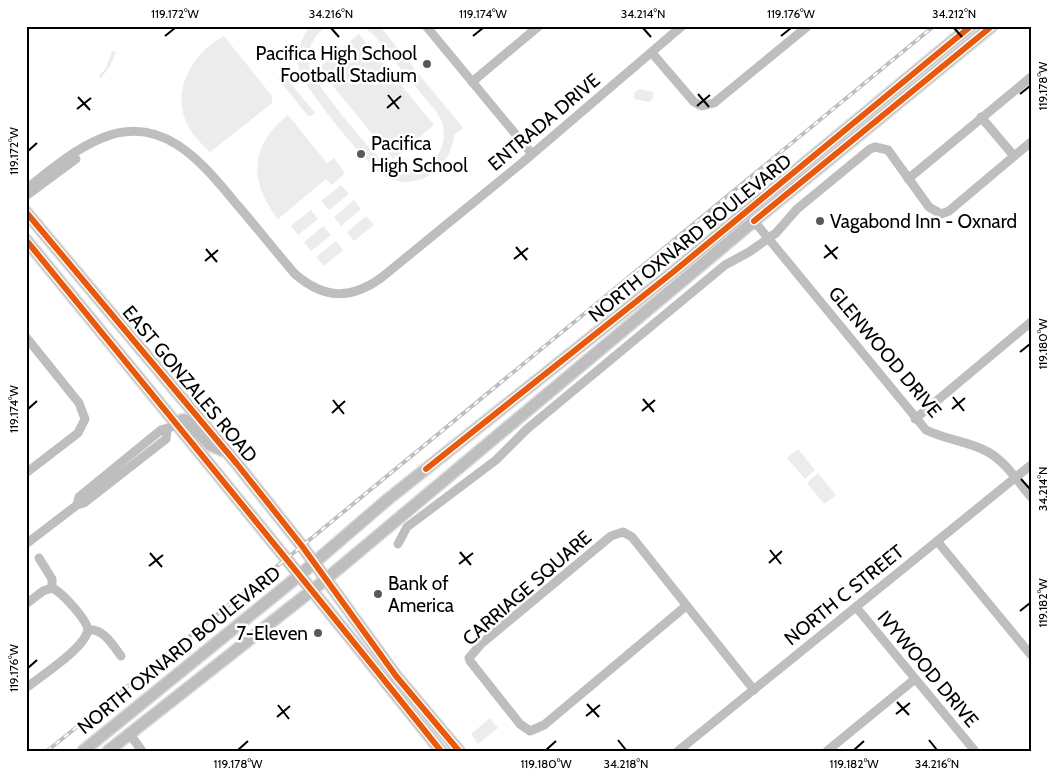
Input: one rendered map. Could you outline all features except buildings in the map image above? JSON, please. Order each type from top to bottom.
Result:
[{"type":"main road","name":"NORTH OXNARD BOULEVARD","points":[[87,747],[301,574],[387,500],[477,430],[971,26]]},
{"type":"main road","points":[[914,74],[943,57],[980,26]]},
{"type":"main road","name":"NORTH OXNARD BOULEVARD","points":[[108,751],[325,580],[754,221],[992,26]]},
{"type":"main road","points":[[711,240],[722,240],[739,226],[754,221],[756,213],[762,207],[763,196]]},
{"type":"main road","name":"EAST GONZALES ROAD","points":[[26,212],[228,453],[314,563],[396,676],[459,751]]},
{"type":"main road","name":"EAST GONZALES ROAD","points":[[26,240],[171,426],[301,574],[367,661],[440,749]]},
{"type":"main road","points":[[171,426],[186,420],[210,445],[228,453]]},
{"type":"main road","points":[[477,430],[478,451]]},
{"type":"main road","points":[[87,747],[101,746],[118,736],[129,733],[128,728],[139,717],[142,702]]},
{"type":"main road","points":[[440,749],[449,739]]},
{"type":"street","points":[[426,26],[532,154]]},
{"type":"street","points":[[472,82],[539,26]]},
{"type":"street","name":"ENTRADA DRIVE","points":[[26,189],[62,161],[103,137],[120,133],[150,133],[181,145],[193,154],[295,274],[308,286],[320,292],[334,294],[358,291],[381,278],[532,154],[682,26]]},
{"type":"street","points":[[652,53],[694,102],[702,106],[714,103],[808,26]]},
{"type":"street","points":[[908,178],[1031,77]]},
{"type":"street","points":[[981,117],[1014,156]]},
{"type":"street","points":[[26,196],[86,152],[108,141],[150,133]]},
{"type":"street","points":[[398,544],[407,528],[479,474],[506,451],[527,429],[725,265],[749,252],[782,228],[803,204],[870,149],[882,147],[894,156],[933,211],[937,214],[945,214],[1031,142]]},
{"type":"street","name":"GLENWOOD DRIVE","points":[[754,221],[915,419],[926,430],[938,436],[988,452],[1001,462],[1031,497]]},
{"type":"street","points":[[915,419],[1031,322]]},
{"type":"street","points":[[26,337],[79,403],[85,419],[78,433],[26,473]]},
{"type":"street","points":[[77,504],[79,497],[161,430],[171,426]]},
{"type":"street","points":[[26,544],[77,504],[84,503],[166,439],[171,426]]},
{"type":"street","points":[[108,484],[110,479],[138,453],[138,449]]},
{"type":"street","name":"NORTH C STREET","points":[[678,751],[1031,465]]},
{"type":"street","name":"CARRIAGE SQUARE","points":[[686,606],[534,731],[530,732],[520,724],[469,658],[481,644],[617,533],[623,532],[632,537],[754,690]]},
{"type":"street","points":[[937,541],[1031,655]]},
{"type":"street","points":[[38,558],[52,579],[52,588]]},
{"type":"street","points":[[26,604],[43,591],[52,588]]},
{"type":"street","points":[[26,688],[85,639],[88,630],[86,623],[60,593],[52,588]]},
{"type":"street","name":"IVYWOOD DRIVE","points":[[856,607],[975,751]]},
{"type":"street","points":[[88,630],[103,634],[122,656]]},
{"type":"street","points":[[834,749],[915,679]]},
{"type":"street","points":[[129,733],[142,751]]},
{"type":"shaded area","points":[[311,26],[327,26],[312,43],[308,59],[313,73],[332,102],[359,136],[384,162],[396,169],[414,170],[427,165],[440,152],[444,134],[442,122],[432,106],[374,35],[362,26],[379,26],[382,29],[463,128],[454,135],[446,158],[439,168],[419,180],[408,182],[395,180],[383,175],[364,158],[313,94],[300,72],[299,48]]},
{"type":"shaded area","points":[[359,34],[434,125],[393,159],[318,68]]},
{"type":"shaded area","points":[[224,36],[272,96],[272,103],[210,152],[195,137],[188,126],[183,113],[183,87],[187,74],[202,52]]},
{"type":"shaded area","points":[[112,51],[116,52],[110,66],[101,78],[99,76],[106,68]]},
{"type":"shaded area","points":[[283,74],[315,113],[311,116],[308,116],[278,79]]},
{"type":"shaded area","points":[[639,89],[653,92],[653,99],[649,102],[634,99],[634,93]]},
{"type":"shaded area","points":[[288,115],[327,163],[334,158],[345,173],[332,185],[326,179],[278,219],[268,205],[262,191],[258,177],[258,164],[260,151],[266,139]]},
{"type":"shaded area","points":[[341,185],[349,194],[329,210],[321,201]]},
{"type":"shaded area","points":[[354,200],[361,209],[341,226],[334,217]]},
{"type":"shaded area","points":[[311,210],[318,219],[298,235],[291,226]]},
{"type":"shaded area","points":[[366,216],[374,225],[354,241],[347,232]]},
{"type":"shaded area","points":[[323,226],[331,235],[311,251],[304,242]]},
{"type":"shaded area","points":[[336,241],[343,250],[324,266],[316,257]]},
{"type":"shaded area","points":[[798,449],[815,470],[805,479],[787,458]]},
{"type":"shaded area","points":[[818,473],[836,495],[824,504],[807,483]]},
{"type":"shaded area","points":[[490,718],[498,728],[478,744],[471,734]]},
{"type":"railway","points":[[47,751],[302,546],[934,26]]},
{"type":"cycle path","points":[[426,469],[672,273],[971,26]]},
{"type":"cycle path","points":[[754,221],[992,26]]},
{"type":"cycle path","points":[[26,212],[237,464],[302,546],[396,676],[459,751]]},
{"type":"cycle path","points":[[26,240],[441,751]]},
{"type":"place","name":"Pacifica High School Football Stadium","points":[[427,64]]},
{"type":"place","name":"Pacifica High School","points":[[361,154]]},
{"type":"place","name":"Vagabond Inn - Oxnard","points":[[820,221]]},
{"type":"place","name":"Bank of America","points":[[378,594]]},
{"type":"place","name":"7-Eleven","points":[[318,633]]}]
